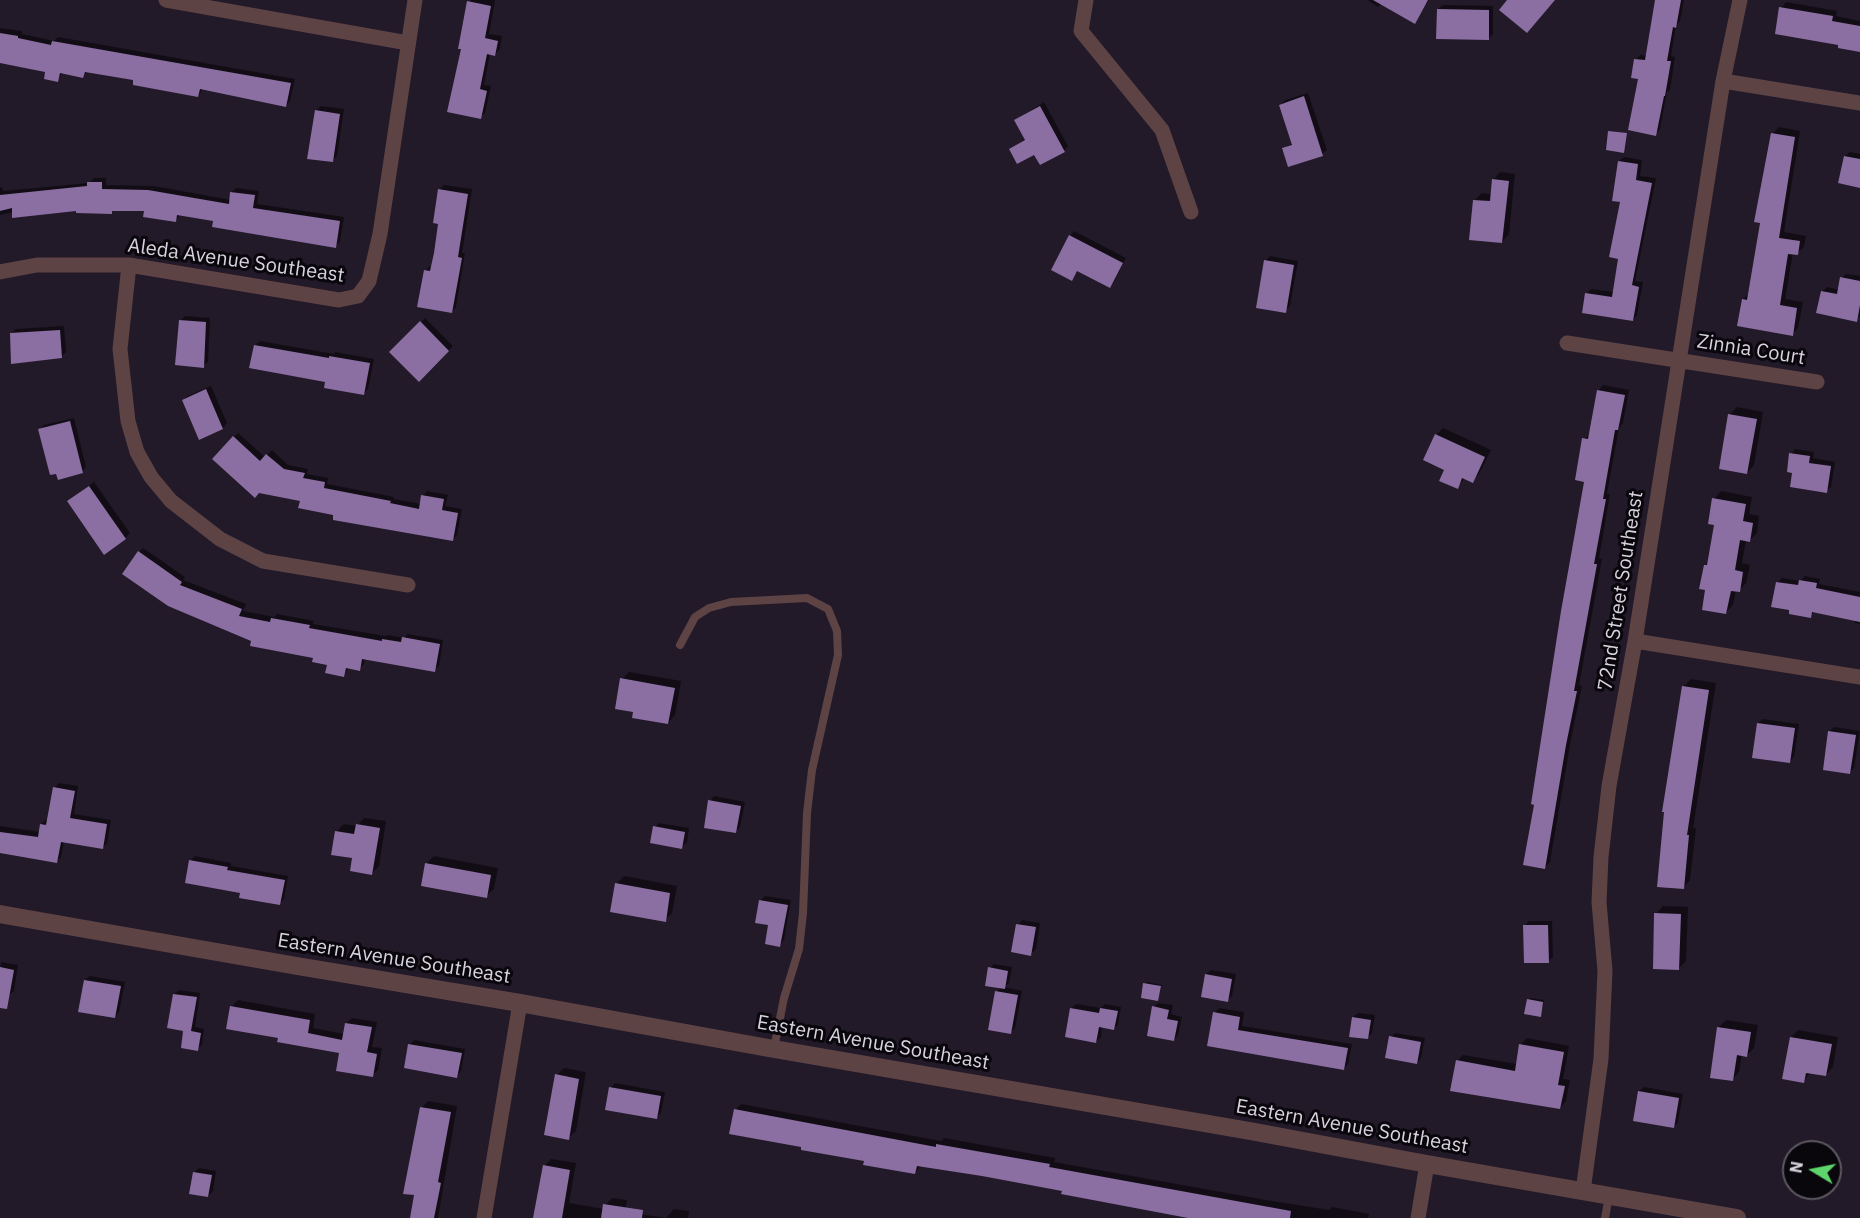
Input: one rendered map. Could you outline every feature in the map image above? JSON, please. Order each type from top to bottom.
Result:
[{"type":"street","points":[[166,0],[408,43],[415,0]]},
{"type":"street","points":[[1086,0],[1081,31],[1162,130],[1191,212]]},
{"type":"street","name":"72nd Street Southeast","points":[[1582,1191],[1601,1059],[1605,971],[1599,902],[1601,857],[1610,786],[1723,81],[1740,0]]},
{"type":"street","name":"Aleda Avenue Southeast","points":[[0,272],[36,265],[129,265],[339,300],[358,296],[369,281],[380,234],[408,43]]},
{"type":"street","points":[[1723,81],[1860,103]]},
{"type":"street","points":[[129,265],[120,349],[128,421],[137,452],[152,477],[171,501],[220,539],[263,561],[408,585]]},
{"type":"street","name":"Zinnia Court","points":[[1567,343],[1817,382]]},
{"type":"street","points":[[1635,641],[1860,677]]},
{"type":"street","name":"Eastern Avenue Southeast","points":[[0,914],[1238,1128],[1426,1164],[1737,1218]]},
{"type":"street","points":[[484,1218],[519,1003]]},
{"type":"street","points":[[1418,1218],[1426,1164]]},
{"type":"lane","points":[[680,645],[695,617],[709,608],[731,602],[807,598],[828,609],[837,631],[838,655],[812,770],[807,813],[803,913],[799,949],[784,998],[774,1049]]},
{"type":"lane","points":[[1605,1218],[1610,1196]]},
{"type":"building","points":[[1373,0],[1428,0],[1415,24]]},
{"type":"building","points":[[1507,0],[1555,0],[1527,33],[1499,10]]},
{"type":"building","points":[[1655,0],[1681,0],[1676,28],[1673,27],[1667,61],[1671,61],[1656,136],[1628,130],[1638,79],[1631,78],[1634,59],[1645,60]]},
{"type":"building","points":[[467,1],[491,6],[485,38],[498,41],[495,56],[487,54],[480,89],[487,91],[481,119],[447,112],[461,49],[458,49]]},
{"type":"building","points":[[1779,7],[1833,16],[1832,21],[1860,26],[1860,52],[1838,48],[1838,45],[1775,34]]},
{"type":"building","points":[[1437,9],[1489,10],[1489,40],[1436,39]]},
{"type":"building","points":[[0,33],[51,45],[52,41],[291,83],[286,107],[200,89],[198,97],[133,85],[133,80],[85,72],[83,78],[60,73],[58,82],[44,79],[45,72],[0,63]]},
{"type":"building","points":[[1304,96],[1323,156],[1288,167],[1282,148],[1292,145],[1279,105]]},
{"type":"building","points":[[1040,106],[1065,152],[1040,165],[1034,155],[1017,164],[1009,149],[1025,140],[1014,120]]},
{"type":"building","points":[[315,110],[340,114],[333,162],[307,159]]},
{"type":"building","points":[[1608,131],[1627,133],[1624,153],[1606,150]]},
{"type":"building","points":[[1771,133],[1795,137],[1779,238],[1800,241],[1798,255],[1788,254],[1780,305],[1797,308],[1793,336],[1737,326],[1742,299],[1747,300],[1760,223],[1754,222]]},
{"type":"building","points":[[1844,156],[1860,159],[1860,188],[1838,183]]},
{"type":"building","points":[[1618,161],[1638,164],[1636,180],[1652,183],[1632,285],[1639,287],[1633,321],[1582,313],[1585,293],[1612,297],[1618,259],[1609,257],[1620,202],[1612,201]]},
{"type":"building","points":[[1492,179],[1509,181],[1502,243],[1469,240],[1473,200],[1490,201]]},
{"type":"building","points":[[87,182],[102,182],[102,189],[148,190],[229,204],[230,192],[255,195],[253,208],[340,221],[336,248],[212,227],[213,221],[177,215],[176,222],[143,217],[144,211],[112,211],[112,214],[76,213],[76,211],[12,218],[12,208],[0,211],[0,195],[87,186]]},
{"type":"building","points":[[438,189],[468,194],[458,257],[462,258],[452,313],[417,307],[424,270],[430,271],[434,253],[438,224],[433,223]]},
{"type":"building","points":[[1069,235],[1123,263],[1110,288],[1077,271],[1072,281],[1051,270]]},
{"type":"building","points":[[1264,260],[1294,265],[1286,313],[1256,308]]},
{"type":"building","points":[[1840,277],[1860,281],[1857,322],[1816,313],[1821,291],[1837,294]]},
{"type":"building","points":[[179,320],[206,322],[204,368],[175,365]]},
{"type":"building","points":[[420,321],[449,351],[419,382],[389,352]]},
{"type":"building","points":[[60,330],[62,358],[11,364],[10,333]]},
{"type":"building","points":[[254,345],[370,363],[364,395],[324,388],[325,382],[249,368]]},
{"type":"building","points":[[206,389],[223,429],[199,440],[182,400]]},
{"type":"building","points":[[1597,390],[1625,395],[1618,430],[1615,430],[1603,499],[1606,499],[1594,564],[1597,564],[1545,869],[1523,865],[1534,805],[1531,804],[1561,611],[1584,482],[1575,480],[1582,438],[1588,439]]},
{"type":"building","points":[[1728,414],[1757,419],[1747,474],[1719,469]]},
{"type":"building","points":[[70,421],[83,473],[58,480],[56,474],[50,475],[38,429]]},
{"type":"building","points":[[1435,434],[1485,457],[1473,483],[1462,478],[1458,489],[1439,481],[1444,470],[1423,460]]},
{"type":"building","points":[[233,436],[260,461],[266,454],[284,469],[305,473],[303,478],[325,482],[324,488],[419,509],[421,495],[444,499],[442,510],[458,513],[453,541],[333,520],[333,515],[298,508],[300,501],[259,493],[255,498],[212,459]]},
{"type":"building","points":[[1789,453],[1810,456],[1809,463],[1831,466],[1827,493],[1790,487],[1792,473],[1787,472]]},
{"type":"building","points":[[89,486],[126,539],[104,555],[67,501]]},
{"type":"building","points":[[1712,498],[1746,504],[1743,521],[1753,523],[1750,542],[1740,540],[1735,570],[1743,572],[1740,592],[1731,591],[1726,614],[1702,610],[1705,590],[1699,589],[1704,565],[1707,565],[1714,525],[1708,524]]},
{"type":"building","points":[[138,551],[182,582],[180,585],[242,609],[239,616],[270,622],[271,618],[310,625],[309,628],[382,641],[382,639],[401,642],[402,637],[440,644],[435,672],[362,659],[360,671],[346,668],[344,677],[325,673],[327,665],[312,662],[313,658],[250,646],[251,641],[168,606],[122,574]]},
{"type":"building","points":[[1799,580],[1817,583],[1816,588],[1860,597],[1860,622],[1812,612],[1811,618],[1789,614],[1789,610],[1771,607],[1776,582],[1798,585]]},
{"type":"building","points":[[620,678],[675,688],[668,724],[632,718],[633,712],[615,709]]},
{"type":"building","points":[[1682,686],[1709,690],[1687,835],[1689,835],[1684,889],[1657,887],[1664,812],[1662,812]]},
{"type":"building","points":[[1757,723],[1795,728],[1790,763],[1752,758]]},
{"type":"building","points":[[1828,731],[1856,735],[1850,774],[1823,770]]},
{"type":"building","points":[[53,787],[75,791],[70,818],[107,824],[103,849],[61,842],[57,863],[0,853],[0,832],[38,837],[40,824],[46,825]]},
{"type":"building","points":[[708,800],[741,806],[736,833],[704,828]]},
{"type":"building","points":[[356,824],[380,828],[372,875],[350,871],[352,858],[331,855],[335,831],[354,834]]},
{"type":"building","points":[[653,826],[685,832],[682,849],[650,843]]},
{"type":"building","points":[[189,860],[228,867],[227,870],[285,880],[280,905],[239,898],[240,893],[185,883]]},
{"type":"building","points":[[425,863],[491,875],[487,898],[421,886]]},
{"type":"building","points":[[615,883],[670,893],[666,922],[610,912]]},
{"type":"building","points":[[759,900],[788,905],[780,947],[765,944],[768,925],[755,923]]},
{"type":"building","points":[[1654,913],[1681,914],[1679,970],[1653,969]]},
{"type":"building","points":[[1016,924],[1036,927],[1031,956],[1011,952]]},
{"type":"building","points":[[1523,925],[1548,925],[1549,963],[1524,963]]},
{"type":"building","points":[[0,967],[14,970],[7,1009],[0,1008]]},
{"type":"building","points":[[988,967],[1008,971],[1005,989],[985,986]]},
{"type":"building","points":[[1205,974],[1232,979],[1228,1002],[1201,997]]},
{"type":"building","points":[[84,980],[121,986],[115,1018],[78,1012]]},
{"type":"building","points":[[1143,983],[1161,986],[1158,1001],[1141,998]]},
{"type":"building","points":[[995,991],[1018,995],[1011,1034],[988,1030]]},
{"type":"building","points":[[173,994],[197,997],[191,1031],[201,1033],[198,1051],[181,1048],[183,1031],[167,1028]]},
{"type":"building","points":[[1527,999],[1543,1002],[1541,1017],[1524,1014]]},
{"type":"building","points":[[230,1006],[310,1020],[308,1033],[342,1040],[345,1023],[372,1027],[367,1052],[377,1054],[373,1077],[336,1071],[339,1053],[277,1042],[278,1038],[226,1029]]},
{"type":"building","points":[[1152,1006],[1169,1010],[1167,1019],[1178,1021],[1174,1041],[1147,1036]]},
{"type":"building","points":[[1070,1008],[1099,1013],[1100,1008],[1118,1011],[1114,1030],[1099,1027],[1096,1043],[1065,1037]]},
{"type":"building","points":[[1213,1012],[1240,1017],[1238,1030],[1348,1048],[1344,1070],[1207,1046]]},
{"type":"building","points":[[1352,1017],[1371,1020],[1368,1039],[1349,1037]]},
{"type":"building","points":[[1717,1027],[1751,1032],[1747,1057],[1737,1055],[1733,1081],[1710,1078]]},
{"type":"building","points":[[1389,1036],[1421,1042],[1417,1064],[1385,1058]]},
{"type":"building","points":[[1790,1037],[1832,1044],[1826,1076],[1806,1073],[1804,1083],[1782,1079]]},
{"type":"building","points":[[408,1044],[462,1053],[457,1078],[404,1068]]},
{"type":"building","points":[[1519,1044],[1564,1052],[1558,1085],[1565,1086],[1560,1109],[1450,1091],[1456,1060],[1515,1071]]},
{"type":"building","points":[[555,1074],[579,1079],[569,1140],[544,1135]]},
{"type":"building","points":[[609,1087],[661,1096],[657,1119],[605,1110]]},
{"type":"building","points":[[1638,1091],[1679,1098],[1674,1128],[1633,1121]]},
{"type":"building","points":[[420,1107],[451,1112],[434,1218],[410,1218],[414,1195],[403,1194]]},
{"type":"building","points":[[734,1109],[936,1147],[936,1144],[1050,1164],[1049,1167],[1291,1211],[1290,1218],[1188,1218],[1061,1194],[1062,1191],[982,1176],[917,1166],[915,1174],[863,1165],[864,1161],[729,1134]]},
{"type":"building","points":[[543,1165],[570,1170],[562,1218],[533,1218]]},
{"type":"building","points":[[193,1172],[212,1175],[208,1197],[189,1194]]},
{"type":"building","points":[[603,1204],[643,1210],[642,1218],[601,1218]]}]
